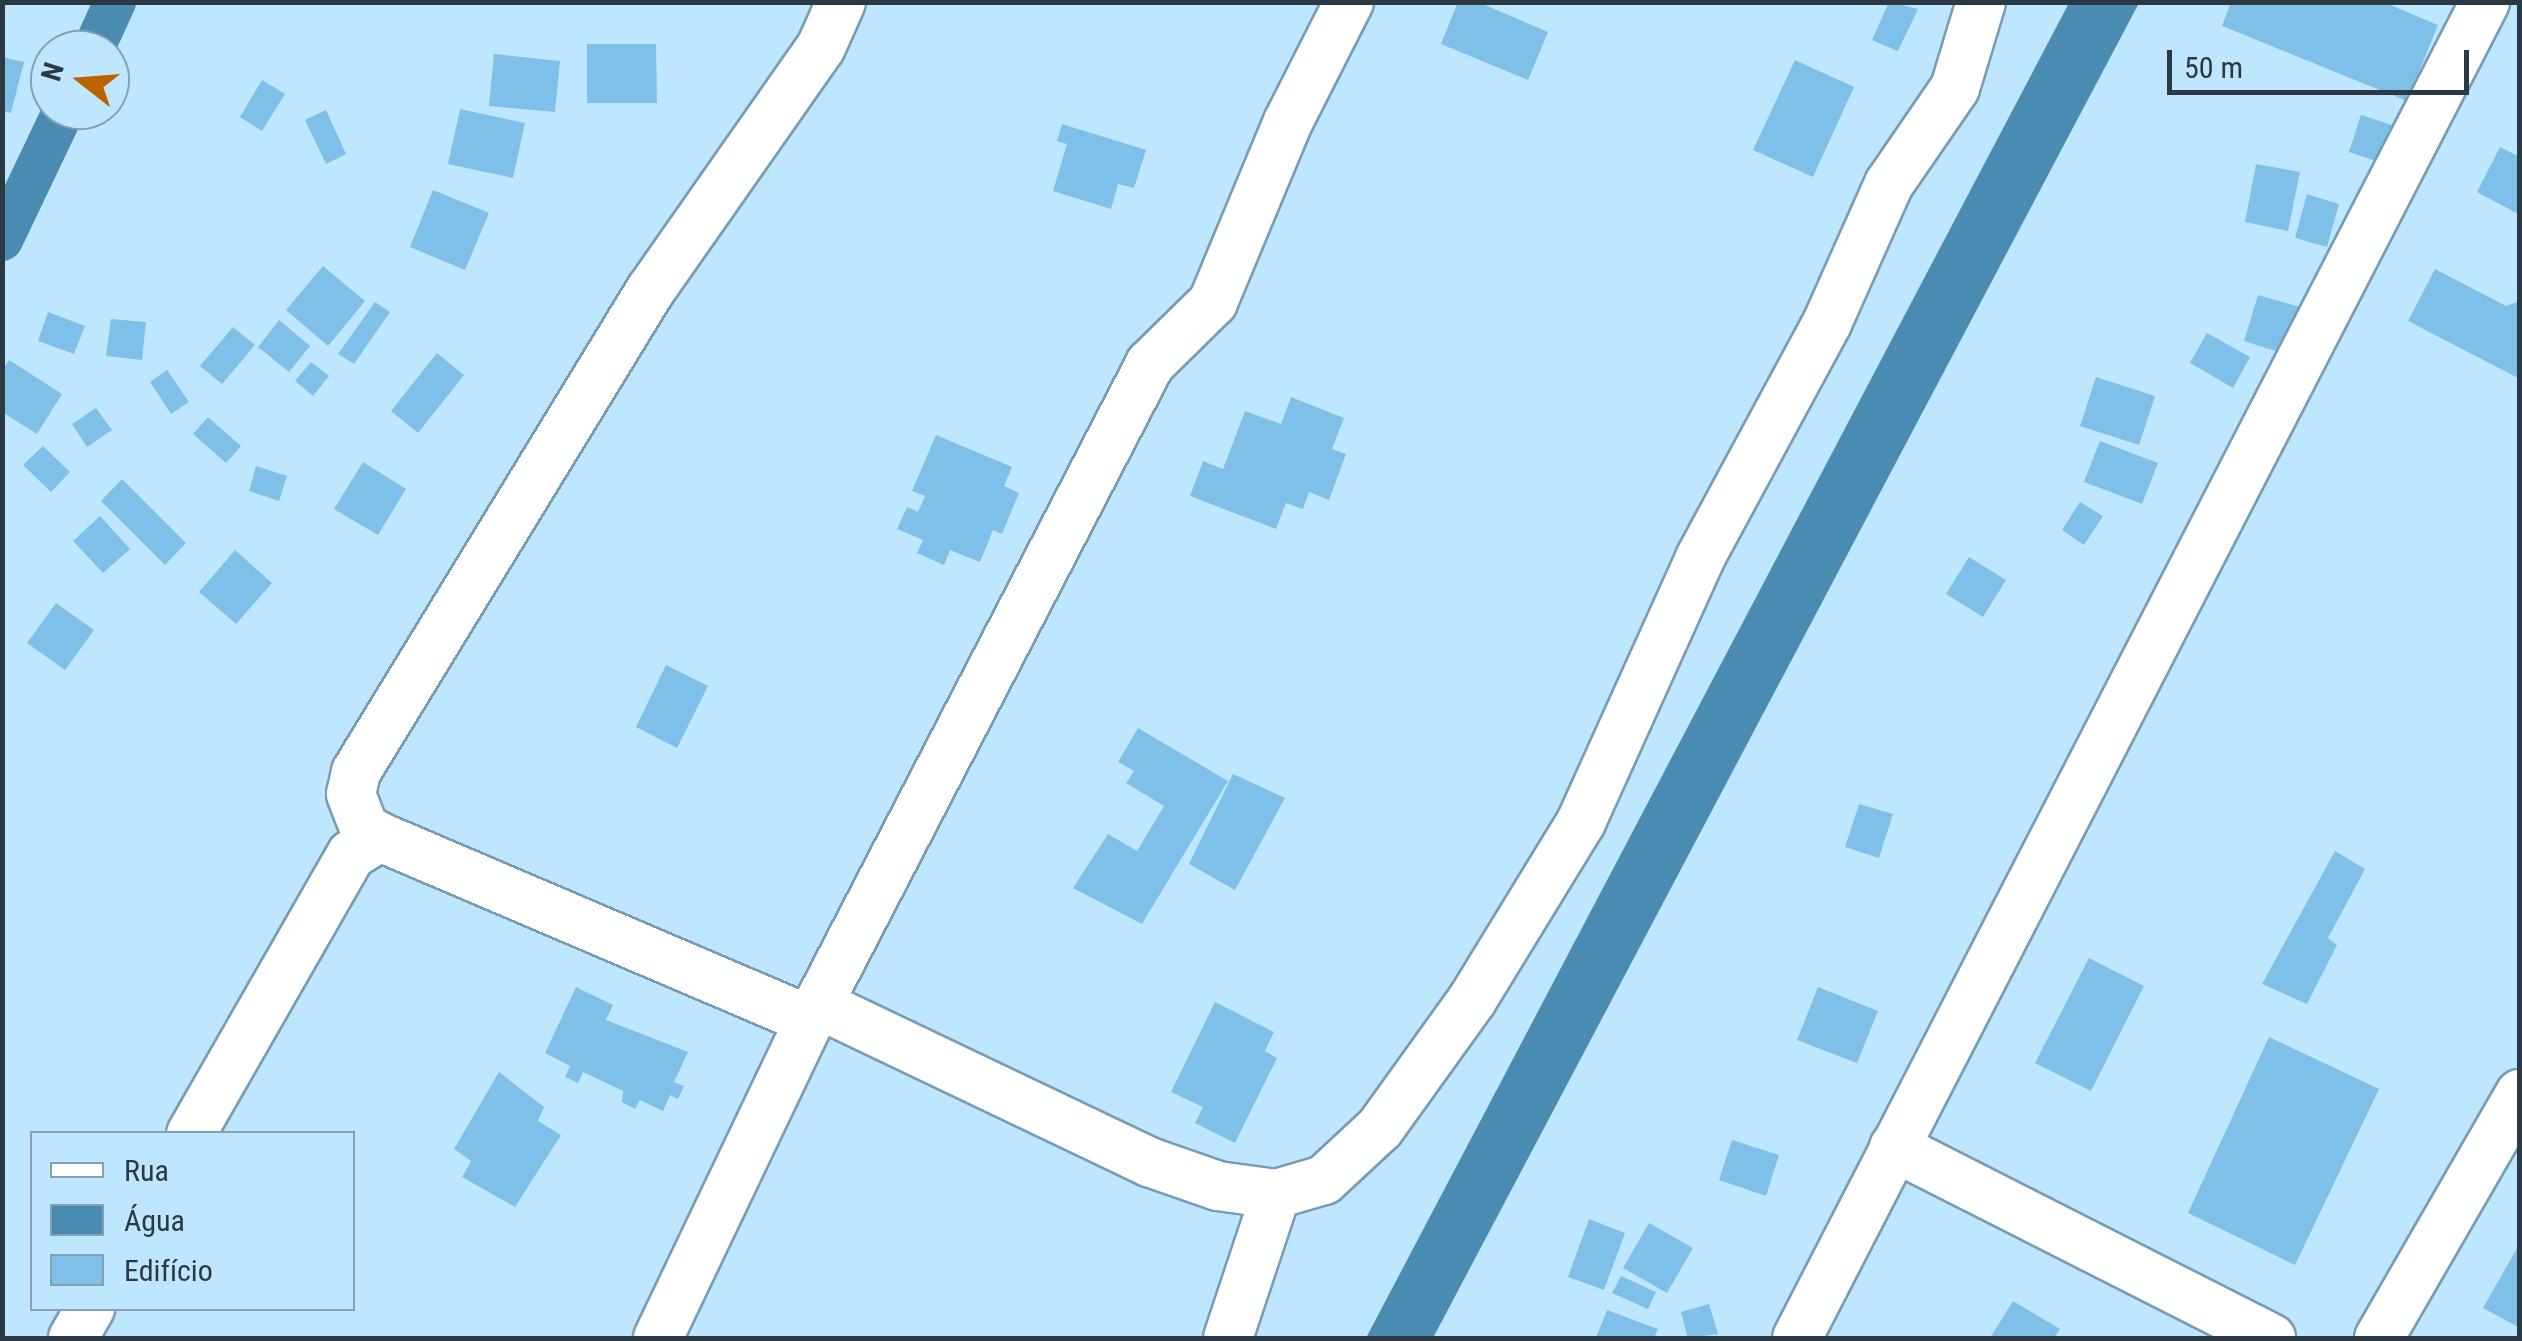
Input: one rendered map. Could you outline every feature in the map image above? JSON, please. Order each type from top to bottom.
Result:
[{"type":"street","points":[[841,2],[821,47],[650,291],[356,772],[351,794],[364,828],[380,837],[815,1012],[1150,1162],[1218,1186],[1276,1194],[1324,1180],[1380,1128],[1472,1000],[1581,822],[1700,558],[1827,323],[1888,184],[1955,88],[1981,2]]},
{"type":"street","points":[[658,1338],[815,1012],[1150,364],[1213,302],[1288,122],[1349,2]]},
{"type":"street","points":[[1796,1338],[2485,2]]},
{"type":"street","points":[[193,1131],[351,855],[380,837]]},
{"type":"street","points":[[2380,1338],[2520,1094]]},
{"type":"street","points":[[1894,1147],[2271,1338]]},
{"type":"street","points":[[1228,1338],[1276,1194]]},
{"type":"street","points":[[73,1338],[88,1311]]},
{"type":"water","points":[[2069,3],[2139,3],[1433,1338],[1366,1338]]},
{"type":"building","points":[[1458,2],[1478,2],[1548,32],[1528,80],[1441,44]]},
{"type":"building","points":[[1889,2],[1918,9],[1898,51],[1872,40]]},
{"type":"building","points":[[2231,2],[2383,2],[2438,25],[2407,101],[2222,26]]},
{"type":"building","points":[[587,44],[656,44],[657,103],[587,103]]},
{"type":"building","points":[[494,54],[560,61],[555,112],[489,106]]},
{"type":"building","points":[[2,57],[24,62],[11,113],[2,111]]},
{"type":"building","points":[[1795,60],[1854,87],[1813,177],[1753,150]]},
{"type":"building","points":[[262,80],[285,94],[262,131],[240,117]]},
{"type":"building","points":[[460,109],[525,123],[513,178],[448,164]]},
{"type":"building","points":[[326,110],[346,154],[326,164],[305,120]]},
{"type":"building","points":[[2361,115],[2392,125],[2379,162],[2349,152]]},
{"type":"building","points":[[1062,124],[1146,150],[1134,188],[1118,184],[1111,209],[1053,191],[1067,144],[1057,141]]},
{"type":"building","points":[[2500,147],[2520,157],[2520,215],[2477,192]]},
{"type":"building","points":[[2256,164],[2300,172],[2288,231],[2245,222]]},
{"type":"building","points":[[433,190],[489,213],[465,270],[410,247]]},
{"type":"building","points":[[2307,194],[2339,204],[2327,247],[2295,238]]},
{"type":"building","points":[[323,266],[365,301],[328,346],[286,310]]},
{"type":"building","points":[[2435,269],[2506,306],[2520,301],[2520,379],[2408,321]]},
{"type":"building","points":[[2258,295],[2303,308],[2288,355],[2244,341]]},
{"type":"building","points":[[375,302],[390,312],[354,364],[338,354]]},
{"type":"building","points":[[48,312],[85,326],[74,354],[38,341]]},
{"type":"building","points":[[111,319],[146,322],[142,360],[106,356]]},
{"type":"building","points":[[279,320],[310,346],[289,372],[258,347]]},
{"type":"building","points":[[233,327],[255,345],[222,384],[200,366]]},
{"type":"building","points":[[2207,333],[2250,357],[2233,388],[2190,363]]},
{"type":"building","points":[[437,353],[464,375],[418,433],[391,411]]},
{"type":"building","points":[[9,360],[62,394],[37,434],[2,412],[2,371]]},
{"type":"building","points":[[311,362],[329,376],[313,396],[295,381]]},
{"type":"building","points":[[167,370],[189,402],[171,414],[150,382]]},
{"type":"building","points":[[2096,377],[2155,396],[2139,445],[2080,426]]},
{"type":"building","points":[[1291,397],[1344,418],[1332,449],[1346,454],[1329,500],[1309,492],[1303,509],[1286,503],[1276,529],[1190,496],[1203,461],[1223,469],[1245,411],[1281,424]]},
{"type":"building","points":[[96,408],[112,430],[87,447],[72,424]]},
{"type":"building","points":[[208,417],[241,446],[226,463],[193,434]]},
{"type":"building","points":[[936,435],[1012,467],[1004,486],[1019,493],[1002,534],[993,530],[980,562],[950,550],[944,565],[917,553],[923,540],[897,529],[907,507],[918,512],[925,496],[912,491]]},
{"type":"building","points":[[2100,441],[2158,463],[2142,504],[2084,482]]},
{"type":"building","points":[[43,446],[70,472],[51,492],[23,465]]},
{"type":"building","points":[[363,462],[406,489],[378,535],[334,509]]},
{"type":"building","points":[[256,466],[287,476],[279,501],[249,491]]},
{"type":"building","points":[[122,479],[186,543],[165,565],[101,501]]},
{"type":"building","points":[[2080,502],[2103,516],[2084,545],[2062,530]]},
{"type":"building","points":[[100,516],[130,549],[103,573],[73,541]]},
{"type":"building","points":[[235,550],[272,583],[236,624],[199,592]]},
{"type":"building","points":[[1969,557],[2006,580],[1983,617],[1946,594]]},
{"type":"building","points":[[56,603],[94,630],[65,670],[27,643]]},
{"type":"building","points":[[666,665],[708,686],[677,748],[636,727]]},
{"type":"building","points":[[1138,728],[1228,781],[1142,924],[1073,888],[1108,834],[1137,851],[1164,806],[1126,783],[1134,771],[1118,762]]},
{"type":"building","points":[[1233,774],[1285,798],[1235,890],[1189,864]]},
{"type":"building","points":[[1859,804],[1893,814],[1879,858],[1845,847]]},
{"type":"building","points":[[2335,851],[2365,869],[2328,938],[2337,945],[2307,1004],[2262,984]]},
{"type":"building","points":[[2089,958],[2144,986],[2091,1091],[2035,1063]]},
{"type":"building","points":[[576,987],[613,1005],[606,1020],[688,1052],[674,1082],[684,1086],[678,1099],[670,1095],[663,1111],[640,1100],[635,1109],[622,1102],[623,1091],[583,1072],[578,1083],[565,1077],[570,1066],[545,1053]]},
{"type":"building","points":[[1818,987],[1878,1011],[1857,1063],[1797,1040]]},
{"type":"building","points":[[1215,1002],[1274,1032],[1265,1051],[1277,1058],[1235,1143],[1195,1123],[1203,1107],[1171,1092]]},
{"type":"building","points":[[2269,1037],[2379,1089],[2295,1265],[2188,1213]]},
{"type":"building","points":[[499,1072],[544,1107],[538,1121],[561,1135],[515,1207],[462,1177],[471,1161],[454,1149]]},
{"type":"building","points":[[1732,1140],[1779,1155],[1766,1196],[1719,1180]]},
{"type":"building","points":[[1589,1219],[1625,1233],[1604,1290],[1568,1277]]},
{"type":"building","points":[[1649,1223],[1693,1248],[1667,1293],[1623,1268]]},
{"type":"building","points":[[2520,1243],[2520,1328],[2483,1308]]},
{"type":"building","points":[[1621,1276],[1656,1292],[1648,1309],[1612,1293]]},
{"type":"building","points":[[2013,1301],[2060,1329],[2054,1338],[1990,1338]]},
{"type":"building","points":[[1709,1304],[1718,1334],[1688,1338],[1681,1312]]},
{"type":"building","points":[[1607,1310],[1658,1329],[1654,1338],[1596,1338]]},
{"type":"waterway","points":[[102,30],[115,2]]},
{"type":"waterway","points":[[2,240],[54,130]]}]
